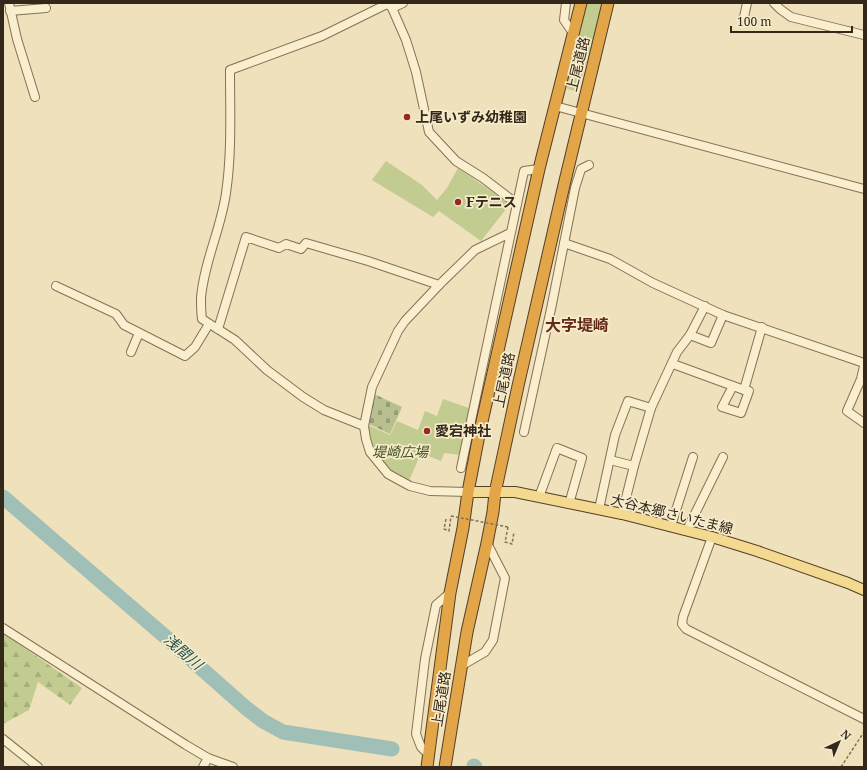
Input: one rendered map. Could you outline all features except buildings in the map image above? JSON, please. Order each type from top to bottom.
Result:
[{"type":"highway","name":"上尾道路","points":[[427,767],[445,640],[450,593],[479,435],[539,169],[581,3]]},
{"type":"highway","name":"上尾道路","points":[[445,767],[461,666],[487,543],[495,493],[518,386],[569,187],[582,113],[608,3]]},
{"type":"main road","name":"大谷本郷さいたま線","points":[[468,492],[515,492],[600,509],[671,526],[757,551],[864,590]]},
{"type":"street","points":[[364,426],[324,410],[303,397],[266,370],[235,340],[202,319],[201,298],[205,272],[222,215],[226,193],[229,153],[230,70],[322,36],[389,5],[403,3]]},
{"type":"street","points":[[566,3],[564,20],[573,33]]},
{"type":"street","points":[[744,18],[747,3]]},
{"type":"street","points":[[774,3],[791,17],[864,35]]},
{"type":"street","points":[[389,5],[406,40],[414,66],[429,132],[456,161],[483,178],[517,204]]},
{"type":"street","points":[[35,97],[10,7],[46,8]]},
{"type":"street","points":[[555,106],[864,189]]},
{"type":"street","points":[[524,432],[564,243],[569,187],[581,169],[588,165]]},
{"type":"street","points":[[461,468],[468,429],[524,171],[539,169]]},
{"type":"street","points":[[468,492],[430,491],[410,486],[388,474],[370,452],[364,426],[372,387],[398,332],[405,321],[475,250],[510,233]]},
{"type":"street","points":[[218,329],[246,237],[279,248],[286,244],[301,249],[306,243],[368,261],[439,285]]},
{"type":"street","points":[[564,243],[610,260],[653,283],[723,314],[864,365],[861,379],[846,411],[864,423]]},
{"type":"street","points":[[56,286],[116,314],[124,326],[184,356],[195,347],[210,324]]},
{"type":"street","points":[[622,514],[651,408],[678,352],[690,335],[705,306]]},
{"type":"street","points":[[690,335],[711,343],[723,314]]},
{"type":"street","points":[[744,390],[762,327]]},
{"type":"street","points":[[131,352],[139,333]]},
{"type":"street","points":[[673,364],[744,390],[749,392],[741,413],[722,407],[733,386]]},
{"type":"street","points":[[518,386],[535,381]]},
{"type":"street","points":[[600,509],[615,435],[628,401],[651,408]]},
{"type":"street","points":[[468,429],[479,435]]},
{"type":"street","points":[[539,497],[557,448],[582,458],[569,504]]},
{"type":"street","points":[[671,526],[693,457]]},
{"type":"street","points":[[687,530],[723,457]]},
{"type":"street","points":[[610,460],[634,466]]},
{"type":"street","points":[[712,537],[683,617],[682,624],[686,629],[864,719]]},
{"type":"street","points":[[461,666],[485,652],[493,640],[505,578],[487,543]]},
{"type":"street","points":[[428,754],[421,747],[416,734],[425,659],[436,605],[450,593]]},
{"type":"street","points":[[3,628],[186,745],[208,758],[234,767]]},
{"type":"street","points":[[3,739],[38,767]]},
{"type":"street","points":[[203,767],[208,758]]},
{"type":"path","points":[[446,519],[444,529],[449,531],[451,516],[508,527],[505,542],[512,544],[514,532]]},
{"type":"path","points":[[841,767],[864,732]]},
{"type":"green space","points":[[586,3],[604,3],[580,84],[575,91],[567,89],[568,78]]},
{"type":"green space","name":"Fテニス","points":[[386,161],[422,185],[437,200],[447,188],[458,168],[510,204],[481,241],[439,211],[433,217],[372,180]]},
{"type":"green space","points":[[374,394],[402,407],[390,434],[369,424]]},
{"type":"green space","name":"堤崎広場","points":[[443,399],[469,408],[460,455],[444,453],[441,461],[421,453],[409,481],[387,469],[373,450],[368,425],[390,435],[397,421],[418,430],[425,411],[437,416]]},
{"type":"green space","points":[[3,633],[82,688],[70,705],[38,682],[29,710],[3,724]]},
{"type":"waterway","name":"浅間川","points":[[3,497],[246,708],[263,721],[283,732],[392,749]]},
{"type":"place","name":"上尾いずみ幼稚園","points":[[407,117]]},
{"type":"place","name":"Fテニス","points":[[458,202]]},
{"type":"place","name":"愛宕神社","points":[[427,431]]},
{"type":"district","name":"大字堤崎","points":[[577,325]]}]
